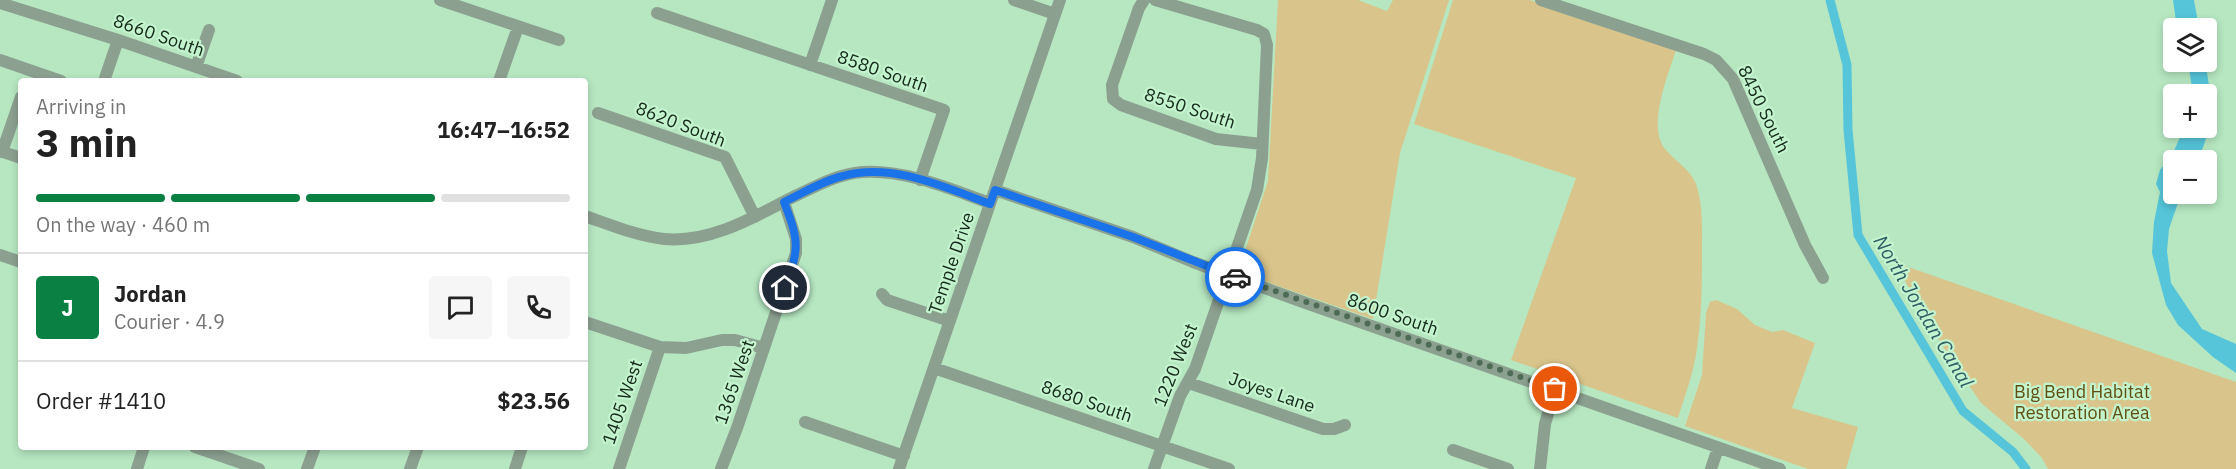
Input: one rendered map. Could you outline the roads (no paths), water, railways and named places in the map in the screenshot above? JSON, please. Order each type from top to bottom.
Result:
[{"type":"street","points":[[440,0],[559,40]]},
{"type":"street","points":[[810,65],[832,0]]},
{"type":"street","points":[[1014,0],[1055,14]]},
{"type":"street","name":"Temple Drive","points":[[899,469],[1060,0]]},
{"type":"street","name":"8550 South","points":[[1144,0],[1138,8],[1112,85],[1112,96],[1121,105],[1216,139],[1263,144]]},
{"type":"street","name":"1220 West","points":[[1154,469],[1180,396],[1189,383],[1257,190],[1263,144],[1267,45],[1264,34],[1252,28],[1155,0]]},
{"type":"street","name":"8450 South","points":[[1541,0],[1704,54],[1716,60],[1726,69],[1748,111],[1805,245],[1823,278]]},
{"type":"street","name":"8660 South","points":[[0,3],[228,78]]},
{"type":"street","name":"8580 South","points":[[657,14],[944,110],[920,180]]},
{"type":"street","points":[[500,78],[518,27]]},
{"type":"street","points":[[196,67],[209,30]]},
{"type":"street","points":[[105,78],[118,40]]},
{"type":"street","points":[[0,60],[28,76]]},
{"type":"street","points":[[18,105],[1,151],[18,157]]},
{"type":"street","name":"8620 South","points":[[598,113],[725,157],[755,217]]},
{"type":"street","points":[[588,217],[631,232],[665,239],[695,238],[755,217],[827,181],[862,172],[899,174],[990,204]]},
{"type":"street","name":"8600 South","points":[[995,190],[1133,237],[1228,274],[1780,469]]},
{"type":"street","name":"1365 West","points":[[721,469],[796,253],[796,239],[784,202]]},
{"type":"street","points":[[0,255],[18,261]]},
{"type":"street","points":[[882,294],[887,300],[950,321]]},
{"type":"street","points":[[588,323],[660,347],[686,348],[722,340],[735,340],[764,348]]},
{"type":"street","name":"1405 West","points":[[619,469],[660,347]]},
{"type":"street","name":"8680 South","points":[[934,368],[1229,469]]},
{"type":"street","name":"Joyes Lane","points":[[1189,383],[1323,429],[1334,429],[1345,425]]},
{"type":"street","points":[[1540,469],[1545,424],[1555,389]]},
{"type":"street","points":[[806,422],[904,456]]},
{"type":"street","points":[[1711,469],[1718,448]]},
{"type":"street","points":[[137,469],[143,450]]},
{"type":"street","points":[[204,450],[259,469]]},
{"type":"street","points":[[307,469],[314,450]]},
{"type":"street","points":[[410,469],[417,450]]},
{"type":"street","points":[[515,469],[521,450]]},
{"type":"street","points":[[1453,450],[1508,469]]},
{"type":"water","points":[[2173,0],[2194,0],[2197,18],[2176,18]]},
{"type":"water","points":[[2190,72],[2207,72],[2209,84],[2191,84]]},
{"type":"water","points":[[2180,138],[2206,138],[2202,150],[2174,150]]},
{"type":"water","points":[[2163,166],[2163,204],[2178,204],[2169,229],[2167,251],[2171,283],[2202,329],[2236,344],[2236,373],[2213,357],[2178,325],[2166,305],[2152,253],[2154,222],[2160,192],[2156,184]]},
{"type":"waterway","name":"North Jordan Canal","points":[[1830,0],[1847,65],[1848,130],[1858,235],[1963,411],[2013,452],[2026,469]]},
{"type":"park label","name":"Big Bend Habitat Restoration Area","points":[[2082,401]]}]
